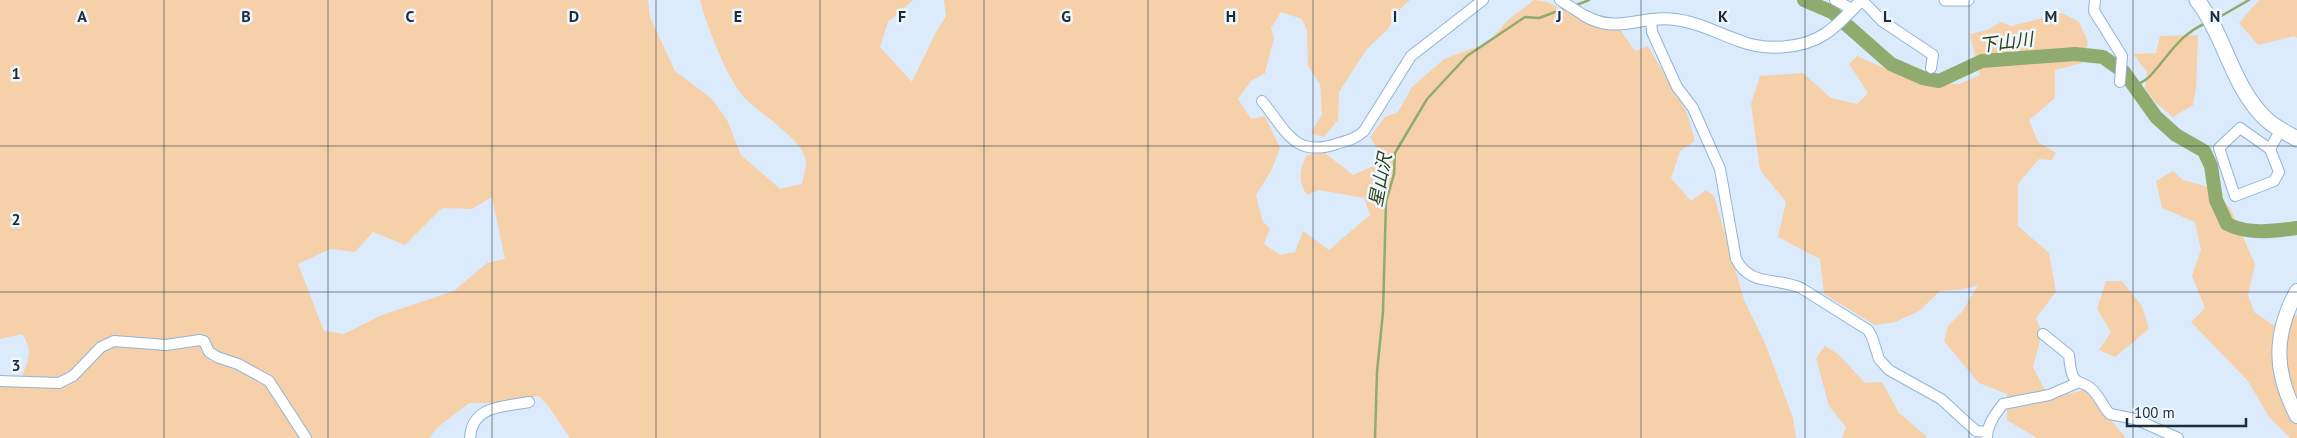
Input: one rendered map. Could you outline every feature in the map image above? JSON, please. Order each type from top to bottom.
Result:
[{"type":"main road","points":[[2197,0],[2208,15],[2252,104],[2268,121],[2297,139]]},
{"type":"main road","points":[[2297,291],[2281,326],[2279,345],[2280,368],[2285,390],[2297,416]]},
{"type":"street","points":[[1262,101],[1298,144],[1309,149],[1325,148],[1354,139],[1364,131],[1412,56],[1483,0]]},
{"type":"street","points":[[1560,0],[1585,16],[1603,24],[1613,25],[1652,19],[1673,19],[1697,23],[1741,42],[1760,47],[1792,46],[1826,34],[1862,0],[1882,21],[1933,55],[1931,68]]},
{"type":"street","points":[[1835,0],[1850,11]]},
{"type":"street","points":[[1945,0],[1968,0]]},
{"type":"street","points":[[2095,0],[2094,11],[2122,56],[2120,82]]},
{"type":"street","points":[[1652,19],[1652,32],[1677,87],[1692,108],[1720,169],[1736,259],[1742,270],[1757,279],[1790,283],[1801,288],[1868,330],[1879,359],[1889,370],[1941,399],[1976,431],[1987,435],[1994,414],[2003,404],[2049,395],[2077,383]]},
{"type":"street","points":[[2240,128],[2270,149],[2279,172],[2274,181],[2235,196],[2220,148],[2240,128]]},
{"type":"street","points":[[2270,149],[2281,129]]},
{"type":"street","points":[[2043,334],[2069,355],[2070,372],[2077,383],[2095,392],[2110,414],[2115,417],[2135,419],[2178,438]]},
{"type":"street","points":[[0,380],[59,383],[73,376],[101,346],[114,341],[166,345],[200,340],[204,341],[209,352],[217,357],[238,364],[269,381],[306,438]]},
{"type":"street","points":[[470,438],[473,422],[485,411],[529,402]]},
{"type":"shaded area","points":[[0,0],[648,0],[650,17],[675,71],[712,99],[727,120],[741,155],[780,189],[802,184],[806,165],[804,154],[790,136],[744,97],[737,88],[718,51],[700,0],[913,0],[888,22],[880,47],[912,82],[935,34],[946,16],[944,0],[1410,0],[1397,12],[1388,29],[1366,50],[1339,92],[1338,120],[1324,137],[1311,133],[1322,114],[1320,84],[1308,66],[1307,30],[1302,19],[1281,12],[1271,28],[1274,38],[1265,73],[1251,81],[1238,99],[1251,119],[1265,116],[1280,148],[1271,171],[1256,195],[1263,222],[1270,228],[1264,244],[1280,255],[1295,252],[1303,231],[1329,250],[1370,215],[1364,198],[1319,190],[1307,195],[1302,185],[1301,175],[1302,165],[1307,155],[1325,153],[1353,175],[1385,161],[1370,137],[1385,117],[1398,112],[1412,87],[1444,59],[1488,43],[1508,20],[1534,0],[1547,2],[1595,25],[1619,28],[1635,51],[1648,46],[1687,113],[1695,141],[1680,151],[1671,178],[1691,201],[1706,190],[1714,196],[1744,300],[1765,343],[1793,418],[1796,438],[570,438],[549,407],[539,396],[496,403],[469,403],[438,427],[429,438],[0,438],[0,384],[20,383],[29,353],[22,334],[0,339]],"holes":[[[492,197],[505,259],[487,263],[454,291],[382,315],[344,334],[324,331],[298,264],[330,249],[355,252],[373,232],[405,245],[442,208],[472,209]]]},
{"type":"shaded area","points":[[2259,0],[2297,0],[2297,38],[2294,36],[2258,45],[2239,23]]},
{"type":"shaded area","points":[[2062,13],[2079,22],[2088,42],[2082,63],[2055,70],[2055,98],[2029,120],[2038,142],[2056,153],[2052,160],[2039,159],[2018,184],[2018,226],[2049,253],[2056,292],[2036,318],[2042,333],[2033,367],[2049,398],[2085,390],[2126,438],[2037,438],[2007,420],[2007,394],[1979,383],[1944,341],[1948,326],[1962,312],[1978,285],[1964,289],[1940,291],[1919,311],[1895,322],[1875,325],[1824,294],[1820,259],[1778,237],[1786,202],[1760,170],[1751,104],[1760,76],[1803,73],[1831,98],[1857,104],[1868,93],[1849,64],[1857,56],[1923,85],[1959,84],[1980,75],[1970,34],[1987,30],[2001,22],[2011,26]]},
{"type":"shaded area","points":[[2198,35],[2196,89],[2193,105],[2173,117],[2155,102],[2145,88],[2147,72],[2133,54],[2156,53],[2160,36]]},
{"type":"shaded area","points":[[2173,171],[2183,180],[2208,187],[2230,208],[2255,264],[2248,295],[2254,312],[2273,325],[2297,315],[2297,438],[2290,438],[2269,417],[2248,381],[2191,322],[2205,308],[2192,276],[2201,250],[2195,222],[2162,208],[2156,181]]},
{"type":"shaded area","points":[[2106,281],[2122,281],[2142,306],[2149,329],[2115,357],[2099,350],[2111,332],[2097,309]]},
{"type":"shaded area","points":[[1825,346],[1838,354],[1865,383],[1882,382],[1899,413],[1926,438],[1842,438],[1846,427],[1829,406],[1816,358]]},
{"type":"waterway","name":"星山沢","points":[[1574,6],[1589,0]]},
{"type":"waterway","name":"下山川","points":[[1804,0],[1832,12],[1891,64],[1923,78],[1939,81],[1982,61],[2075,54],[2103,57],[2124,72],[2156,117],[2176,135],[2204,151],[2211,166],[2216,200],[2227,224],[2253,231],[2297,228]]},
{"type":"waterway","points":[[2216,19],[2249,0]]},
{"type":"waterway","name":"星山沢","points":[[1375,438],[1377,372],[1383,312],[1386,202],[1394,174],[1395,153],[1427,99],[1467,56],[1525,17],[1539,18],[1566,8]]},
{"type":"waterway","points":[[2135,86],[2149,77],[2182,39],[2206,23]]}]
